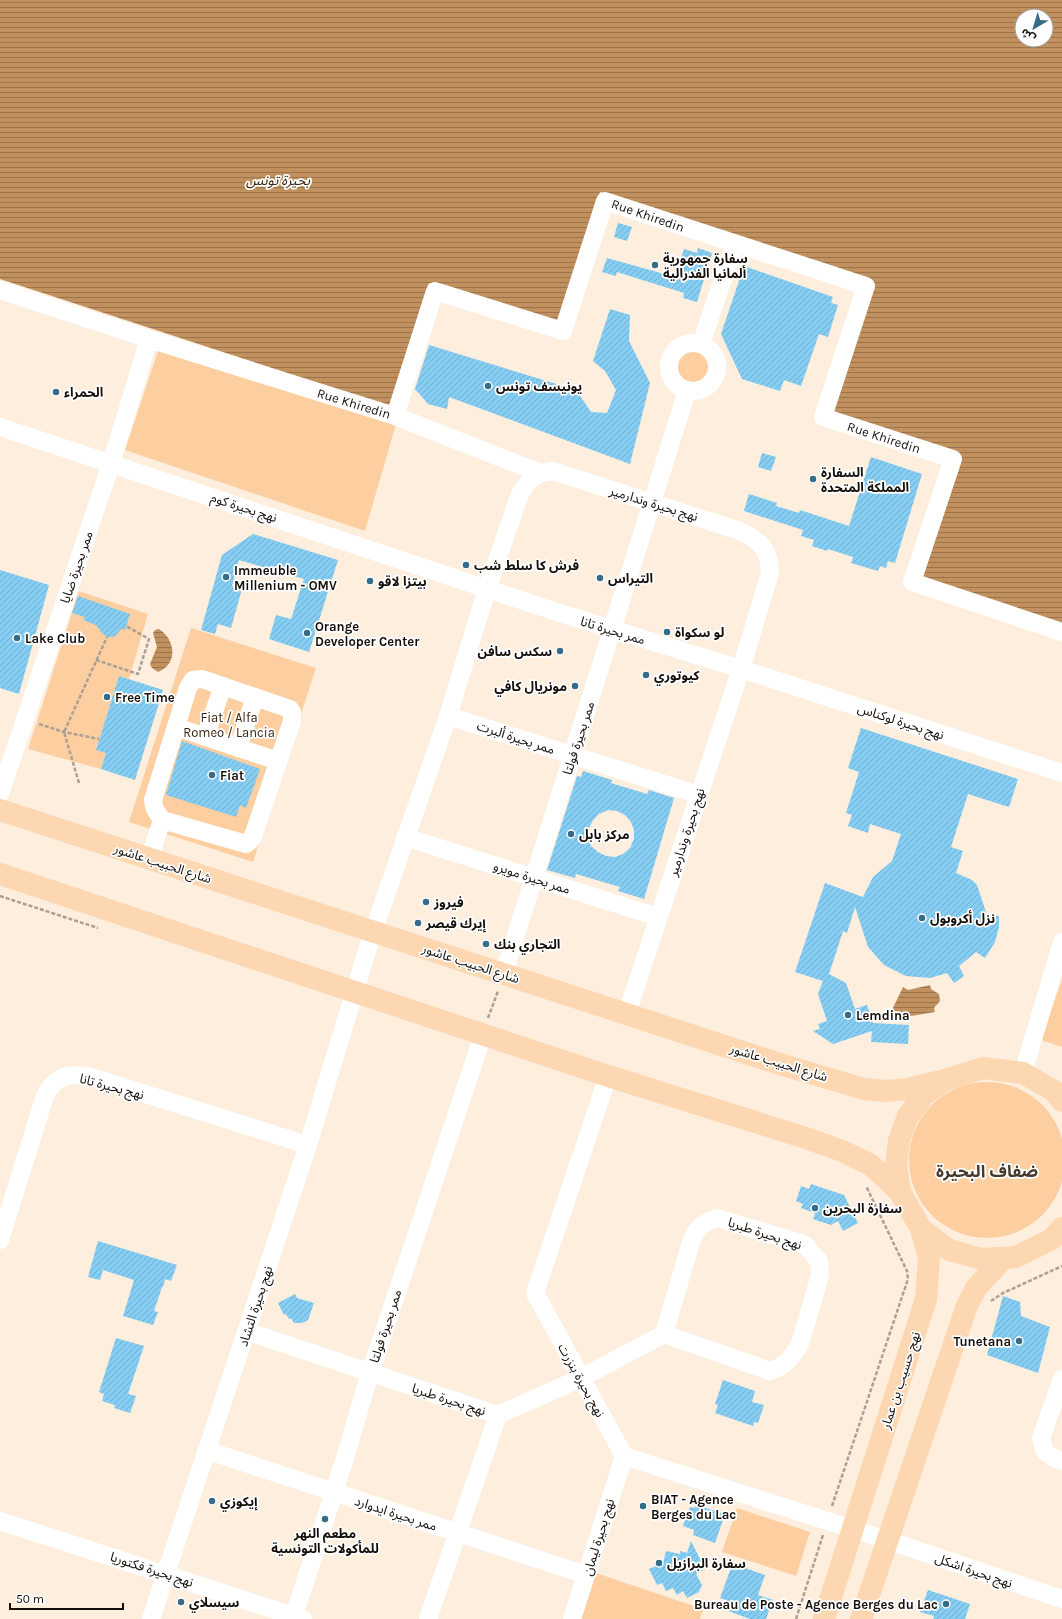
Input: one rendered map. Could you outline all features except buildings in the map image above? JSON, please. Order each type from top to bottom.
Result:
[{"type":"main road","name":"شارع الحبيب عاشور","points":[[0,810],[783,1065],[864,1088],[886,1091],[908,1089],[945,1080]]},
{"type":"main road","points":[[0,874],[355,991],[482,1035],[806,1138],[842,1151],[871,1165],[900,1192],[922,1229],[949,1250],[982,1259],[1016,1257],[1059,1235]]},
{"type":"main road","points":[[900,1192],[896,1166],[898,1140],[908,1116],[924,1095],[945,1080],[983,1068],[1022,1073],[1054,1091],[1062,1101]]},
{"type":"main road","name":"نهج حسيب بن عمار","points":[[824,1619],[926,1299],[929,1258],[922,1229]]},
{"type":"main road","points":[[861,1619],[966,1308],[976,1288],[1004,1258]]},
{"type":"street","name":"Rue Khiredin","points":[[0,290],[149,339],[395,416],[435,291],[563,331],[605,200],[866,286],[823,417],[953,459],[912,582],[1062,632]]},
{"type":"street","points":[[701,344],[735,244]]},
{"type":"street","name":"ممر بحيرة ضايا","points":[[0,794],[111,464],[149,339]]},
{"type":"street","points":[[692,343],[701,344],[709,349],[715,356],[718,365],[717,373],[714,380],[708,387],[700,391],[687,391],[680,388],[671,376],[669,369],[670,360],[678,348],[692,343]]},
{"type":"street","name":"ممر بحيرة فولتا","points":[[504,973],[687,391]]},
{"type":"street","points":[[395,416],[540,473]]},
{"type":"street","name":"نهج بحيرة كوم","points":[[0,427],[487,589]]},
{"type":"street","name":"نهج بحيرة وندارمير","points":[[540,473],[553,471],[740,531],[754,538],[762,545],[769,559],[770,573],[741,669],[627,1013]]},
{"type":"street","points":[[373,932],[448,716],[487,589],[520,494],[530,480],[540,473]]},
{"type":"street","name":"ممر بحيرة تانا","points":[[487,589],[612,630],[741,669]]},
{"type":"street","name":"نهج بحيرة لوكناس","points":[[741,669],[1062,773]]},
{"type":"street","points":[[202,679],[255,697],[290,709],[292,712],[292,721],[250,842],[246,844],[162,820],[156,814],[153,800],[188,688],[193,680],[202,679]]},
{"type":"street","points":[[205,737],[223,686]]},
{"type":"street","points":[[238,748],[255,697]]},
{"type":"street","name":"ممر بحيرة ألبرت","points":[[448,716],[699,795]]},
{"type":"street","points":[[176,727],[278,761]]},
{"type":"street","points":[[149,859],[162,820]]},
{"type":"street","name":"ممر بحيرة مويرو","points":[[405,837],[658,917]]},
{"type":"street","name":"نهج بحيرة التشاد","points":[[151,1619],[308,1145],[373,932]]},
{"type":"street","points":[[1022,1073],[1062,942]]},
{"type":"street","name":"ممر بحيرة فولتا","points":[[297,1618],[370,1373],[482,1035]]},
{"type":"street","name":"نهج بحيرة تانا","points":[[0,1240],[44,1099],[49,1088],[59,1078],[76,1075],[88,1076],[308,1145]]},
{"type":"street","name":"نهج بحيرة بنزرت","points":[[608,1076],[536,1293],[624,1456]]},
{"type":"street","name":"نهج بحيرة طبريا","points":[[246,1331],[498,1415],[581,1378],[664,1334],[692,1239],[697,1229],[706,1221],[717,1218],[804,1244],[819,1261],[820,1275],[800,1344],[784,1365],[777,1369],[770,1371],[664,1334]]},
{"type":"street","points":[[1062,1379],[1041,1438],[1045,1452],[1062,1461]]},
{"type":"street","points":[[428,1619],[498,1415]]},
{"type":"street","name":"ممر بحيرة ايدوارد","points":[[206,1450],[586,1575]]},
{"type":"street","points":[[624,1456],[887,1540]]},
{"type":"street","name":"نهج بحيرة ليمان","points":[[572,1619],[624,1456]]},
{"type":"street","name":"نهج بحيرة فكتوريا","points":[[0,1521],[297,1618]]},
{"type":"street","name":"نهج بحيرة اشكل","points":[[887,1540],[1062,1599]]},
{"type":"path","points":[[96,660],[138,674],[149,638],[126,626]]},
{"type":"path","points":[[79,783],[64,732],[107,637]]},
{"type":"path","points":[[25,719],[64,732],[99,739]]},
{"type":"path","points":[[482,1035],[504,973]]},
{"type":"path","points":[[985,1304],[1003,1293],[1062,1266]]},
{"type":"green space","points":[[159,348],[396,424],[365,531],[125,450]]},
{"type":"green space","points":[[690,350],[696,350],[705,355],[709,361],[709,373],[705,379],[696,384],[690,384],[681,379],[676,370],[676,364],[681,355]]},
{"type":"green space","points":[[79,591],[148,614],[129,679],[119,676],[96,750],[106,753],[101,769],[28,749]]},
{"type":"green space","name":"Fiat / Alfa Romeo / Lancia","points":[[191,628],[316,668],[253,862],[129,822]]},
{"type":"green space","points":[[1062,979],[1062,1047],[1041,1040]]},
{"type":"green space","points":[[987,1082],[1017,1088],[1030,1095],[1042,1105],[1052,1117],[1059,1130],[1065,1160],[1059,1190],[1052,1203],[1042,1215],[1030,1225],[1017,1232],[987,1238],[957,1232],[944,1225],[932,1215],[922,1203],[915,1190],[909,1160],[915,1130],[922,1117],[932,1105],[944,1095],[957,1088]]},
{"type":"green space","points":[[737,1508],[810,1532],[796,1576],[722,1552]]},
{"type":"green space","points":[[596,1573],[703,1609],[700,1619],[581,1619]]},
{"type":"water","name":"بحيرة تونس","points":[[0,0],[1062,0],[1062,627],[921,579],[960,454],[832,412],[874,282],[600,192],[558,323],[429,283],[391,407],[0,279]]},
{"type":"water","points":[[159,629],[169,639],[172,658],[165,668],[158,672],[152,668],[150,664],[157,647],[153,633],[155,630]]},
{"type":"water","points":[[930,985],[931,989],[939,994],[940,1001],[934,1008],[935,1012],[905,1017],[891,1012],[903,987],[908,990]]},
{"type":"place","name":"سفارة جمهورية ألمانيا الفدرالية","points":[[655,265]]},
{"type":"place","name":"يونيسف تونس","points":[[488,386]]},
{"type":"place","name":"الحمراء","points":[[56,392]]},
{"type":"place","name":"السفارة المملكة المتحدة","points":[[813,479]]},
{"type":"place","name":"فرش كا سلط شب","points":[[466,565]]},
{"type":"place","name":"Immeuble Millenium - OMV","points":[[226,577]]},
{"type":"place","name":"التيراس","points":[[600,578]]},
{"type":"place","name":"بيتزا لاقو","points":[[370,581]]},
{"type":"place","name":"لو سكواة","points":[[667,632]]},
{"type":"place","name":"Orange Developer Center","points":[[307,633]]},
{"type":"place","name":"Lake Club","points":[[17,638]]},
{"type":"place","name":"سكس سافن","points":[[560,651]]},
{"type":"place","name":"كيوتوري","points":[[646,675]]},
{"type":"place","name":"مونريال كافي","points":[[575,686]]},
{"type":"place","name":"Free Time","points":[[107,697]]},
{"type":"place","name":"Fiat","points":[[212,775]]},
{"type":"place","name":"مركز بابل","points":[[571,834]]},
{"type":"place","name":"فيروز","points":[[426,902]]},
{"type":"place","name":"نزل أكروبول","points":[[922,918]]},
{"type":"place","name":"إيرك قيصر","points":[[418,923]]},
{"type":"place","name":"التجاري بنك","points":[[486,944]]},
{"type":"place","name":"Lemdina","points":[[848,1015]]},
{"type":"place","name":"سفارة البحرين","points":[[815,1208]]},
{"type":"place","name":"Tunetana","points":[[1019,1341]]},
{"type":"place","name":"إيكوزي","points":[[212,1501]]},
{"type":"place","name":"BIAT - Agence Berges du Lac","points":[[643,1506]]},
{"type":"place","name":"مطعم النهر للمأكولات التونسية","points":[[325,1519]]},
{"type":"place","name":"سفارة البرازيل","points":[[659,1563]]},
{"type":"place","name":"سيسلاي","points":[[181,1602]]},
{"type":"place","name":"Bureau de Poste - Agence Berges du Lac","points":[[946,1604]]},
{"type":"district","name":"ضفاف البحيرة","points":[[987,1171]]}]
